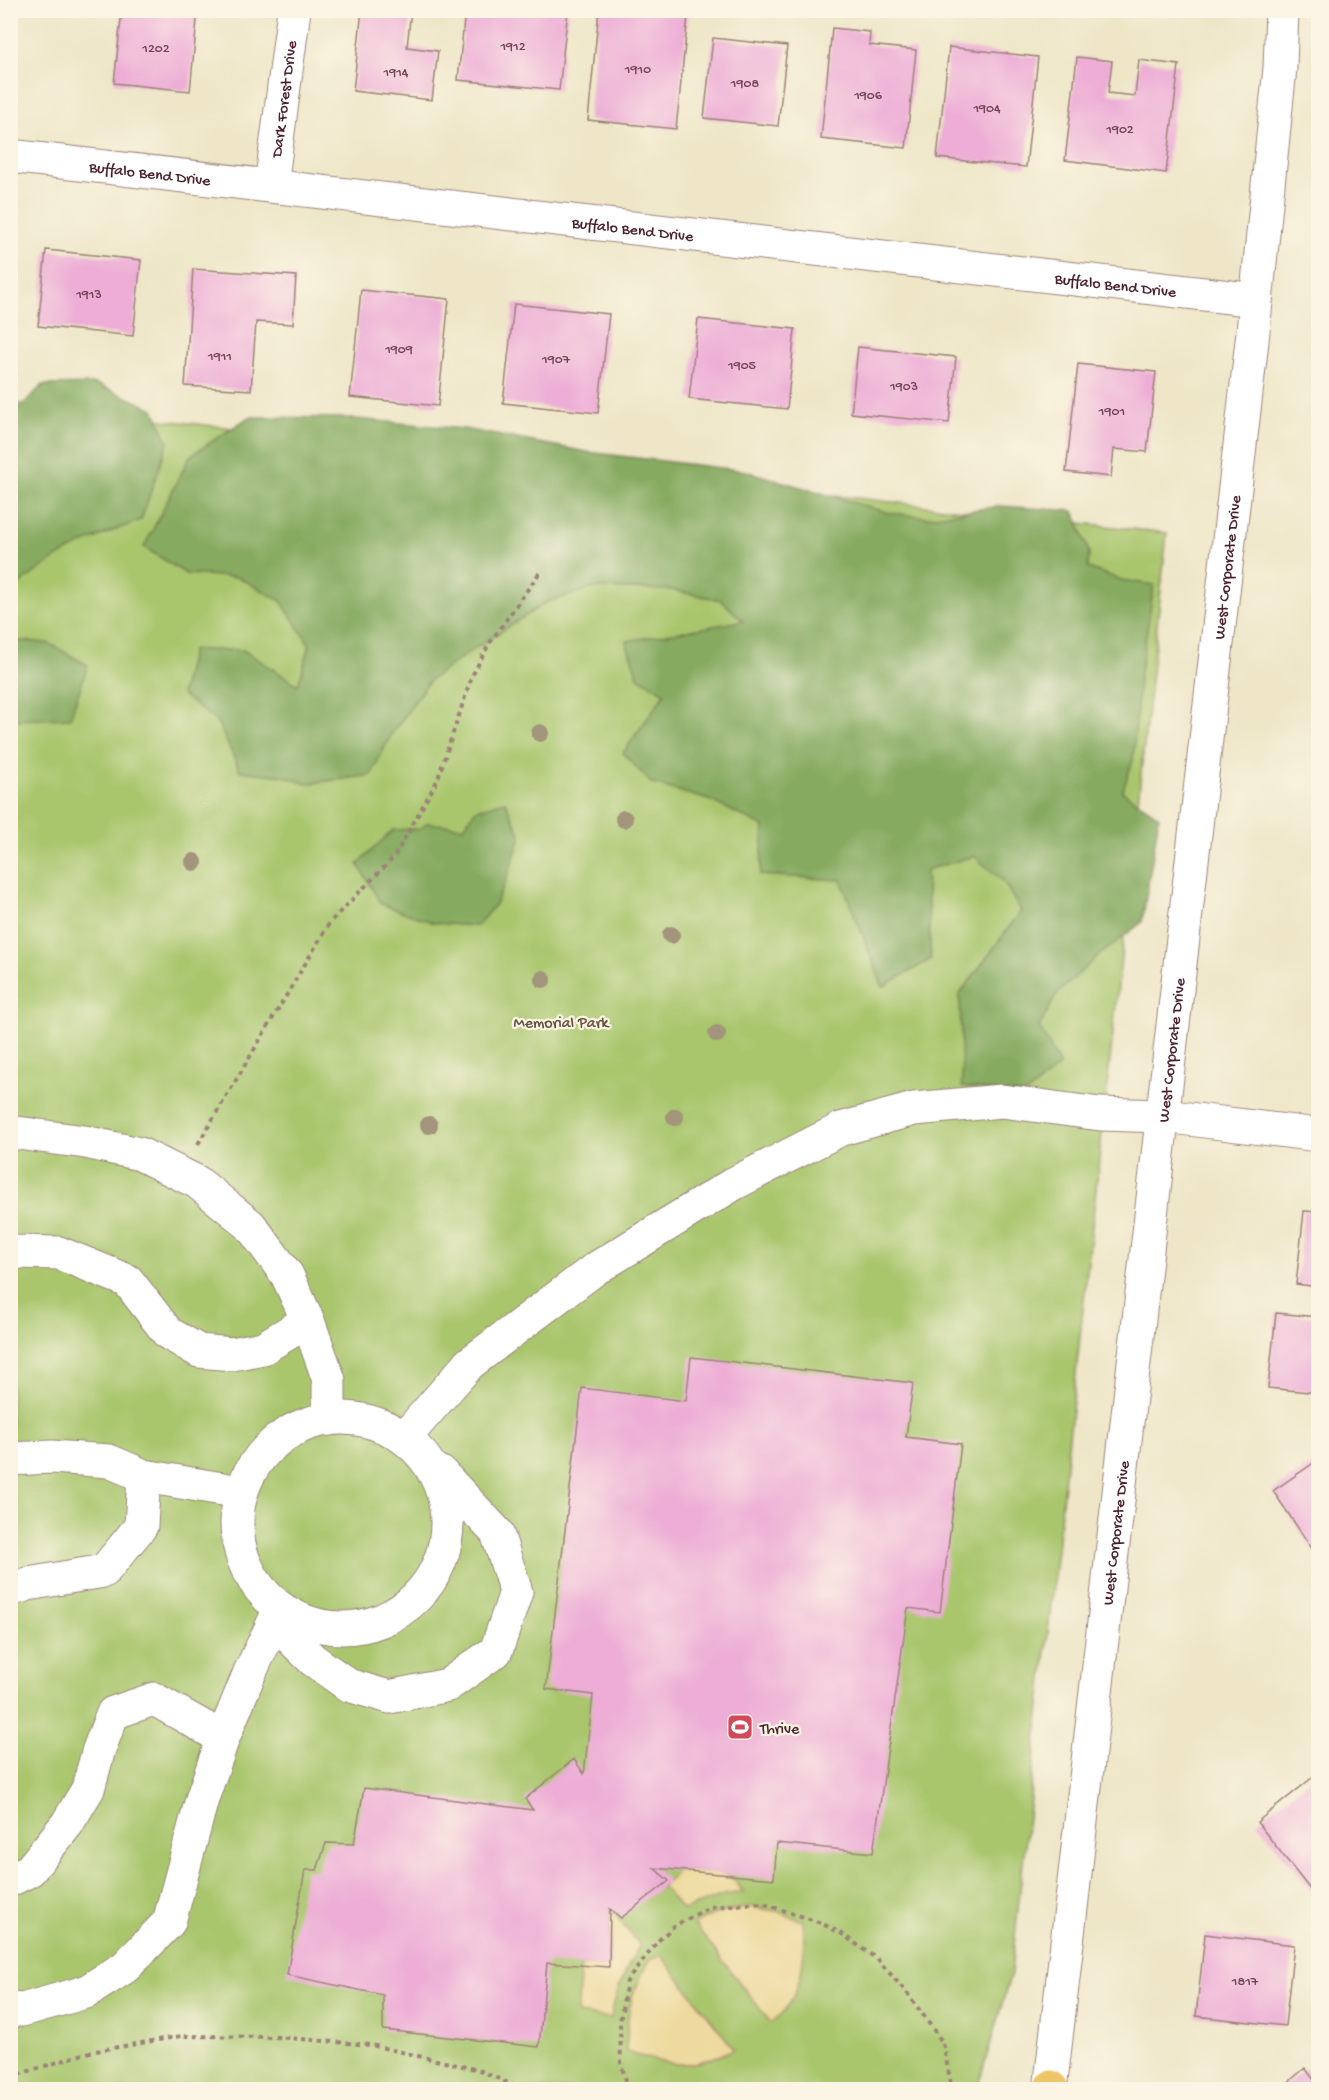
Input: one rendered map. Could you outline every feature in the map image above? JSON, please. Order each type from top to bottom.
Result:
[{"type":"street","name":"Dark Forest Drive","points":[[271,186],[294,10]]},
{"type":"street","name":"West Corporate Drive","points":[[1051,2089],[1256,300],[1280,68],[1281,10]]},
{"type":"street","name":"Buffalo Bend Drive","points":[[10,156],[1256,300]]},
{"type":"street","points":[[405,1437],[470,1363],[595,1269],[735,1183],[841,1129],[914,1109],[1002,1101],[1100,1114],[1164,1116],[1318,1135]]},
{"type":"street","points":[[10,1132],[86,1142],[140,1154],[197,1182],[250,1225],[287,1275],[309,1321],[329,1380],[330,1419]]},
{"type":"street","points":[[10,1252],[59,1252],[128,1281],[168,1333],[199,1351],[232,1354],[263,1348],[309,1321]]},
{"type":"street","points":[[342,1417],[375,1422],[405,1437],[497,1533],[516,1593],[496,1651],[448,1685],[389,1697],[348,1685],[313,1660],[258,1588],[242,1558],[236,1525],[241,1492],[256,1462],[279,1438],[309,1422],[342,1417]]},
{"type":"street","points":[[10,1459],[52,1457],[109,1461],[144,1476],[241,1492]]},
{"type":"street","points":[[278,1616],[315,1626],[351,1629],[386,1620],[417,1599],[437,1569],[447,1534],[448,1501],[434,1466]]},
{"type":"street","points":[[10,1590],[28,1584],[104,1571],[141,1526],[144,1476]]},
{"type":"street","points":[[10,2009],[22,2010],[86,1992],[125,1967],[169,1922],[202,1799],[223,1738],[250,1672],[278,1616]]},
{"type":"street","points":[[10,1880],[30,1870],[67,1824],[88,1789],[112,1713],[154,1699],[223,1738]]},
{"type":"path","points":[[180,1173],[330,922],[394,857],[437,781],[472,676],[489,644],[540,572]]},
{"type":"path","points":[[629,2090],[621,2064],[620,2022],[627,1981],[659,1940],[674,1926],[710,1908],[762,1903],[820,1923],[842,1934],[877,1959],[908,1994],[943,2043],[952,2090]]},
{"type":"path","points":[[10,2077],[90,2052],[181,2036],[276,2037],[371,2045],[478,2070],[524,2090]]},
{"type":"green space","points":[[96,384],[154,409],[168,442],[141,520],[58,557],[20,584],[11,597],[11,504],[14,505],[16,490],[11,485],[11,416],[43,385]]},
{"type":"green space","name":"Memorial Park","points":[[11,403],[1167,533],[1011,1973],[977,2089],[11,2089]]},
{"type":"green space","points":[[249,417],[345,418],[464,429],[587,452],[746,471],[889,513],[928,517],[1000,506],[1074,511],[1089,552],[1088,568],[1121,580],[1154,585],[1139,679],[1133,760],[1122,792],[1159,816],[1142,922],[1097,957],[1057,994],[1039,1027],[1060,1065],[1025,1095],[962,1087],[960,994],[1021,911],[1003,881],[974,856],[926,870],[931,959],[883,987],[841,880],[760,875],[764,827],[712,801],[651,783],[623,753],[665,693],[638,677],[626,641],[743,621],[721,600],[672,590],[593,588],[547,602],[472,650],[429,681],[391,735],[371,775],[306,784],[284,776],[240,771],[218,723],[181,694],[192,650],[243,650],[298,685],[310,645],[281,601],[238,577],[186,574],[144,547],[190,456]]},
{"type":"green space","points":[[11,640],[48,643],[88,665],[70,718],[11,720]]},
{"type":"green space","points":[[505,801],[521,836],[506,881],[495,904],[477,926],[434,923],[381,904],[358,864],[393,830],[420,829],[427,823],[464,827],[475,810]]},
{"type":"sand","points":[[679,1870],[727,1874],[743,1892],[724,1895],[683,1910],[662,1887]]},
{"type":"sand","points":[[750,1907],[776,1911],[803,1921],[803,1963],[796,1990],[782,2013],[771,2023],[694,1924],[714,1914]]},
{"type":"sand","points":[[610,1909],[640,1945],[622,1980],[611,2018],[577,2014],[581,1965],[609,1966]]},
{"type":"sand","points":[[661,1955],[734,2049],[705,2061],[681,2064],[656,2061],[626,2052],[628,2017],[633,1994],[649,1960]]},
{"type":"building","points":[[122,10],[198,10],[190,91],[114,83]]},
{"type":"building","points":[[362,10],[411,10],[407,47],[438,51],[432,100],[353,91]]},
{"type":"building","points":[[465,10],[568,10],[559,90],[458,80]]},
{"type":"building","points":[[599,10],[635,10],[688,16],[676,129],[588,120]]},
{"type":"building","points":[[832,28],[870,32],[869,45],[916,50],[906,148],[821,139]]},
{"type":"building","points":[[713,38],[787,46],[778,126],[704,118]]},
{"type":"building","points":[[949,47],[1038,57],[1026,167],[937,158]]},
{"type":"building","points":[[1077,57],[1112,61],[1108,93],[1135,96],[1139,60],[1179,65],[1166,173],[1065,160]]},
{"type":"building","points":[[46,250],[141,260],[133,336],[38,326]]},
{"type":"building","points":[[193,269],[296,276],[293,324],[256,322],[251,390],[185,386]]},
{"type":"building","points":[[361,290],[449,299],[438,406],[350,397]]},
{"type":"building","points":[[514,304],[609,314],[598,413],[503,403]]},
{"type":"building","points":[[698,319],[795,329],[787,409],[689,399]]},
{"type":"building","points":[[858,347],[956,357],[949,423],[851,413]]},
{"type":"building","points":[[1078,364],[1156,372],[1147,452],[1114,449],[1111,477],[1066,472]]},
{"type":"building","points":[[1304,1211],[1318,1212],[1318,1287],[1296,1284]]},
{"type":"building","points":[[1276,1313],[1318,1317],[1318,1393],[1268,1388]]},
{"type":"building","name":"Thrive","points":[[691,1357],[913,1383],[906,1437],[961,1444],[940,1612],[908,1608],[873,1853],[777,1843],[774,1879],[654,1868],[669,1881],[621,1918],[610,1909],[609,1967],[547,1963],[539,2047],[383,2030],[383,1995],[287,1975],[305,1870],[317,1870],[326,1843],[354,1844],[364,1788],[533,1810],[525,1799],[574,1759],[584,1774],[593,1695],[546,1689],[582,1388],[686,1401]]},
{"type":"building","points":[[1318,1460],[1318,1551],[1315,1553],[1273,1491]]},
{"type":"building","points":[[1318,1773],[1318,1886],[1312,1892],[1257,1822]]},
{"type":"building","points":[[1205,1934],[1294,1945],[1285,2026],[1196,2016]]},
{"type":"building","points":[[1305,2068],[1318,2085],[1318,2090],[1279,2090]]},
{"type":"place","name":"Thrive","points":[[740,1727]]}]
